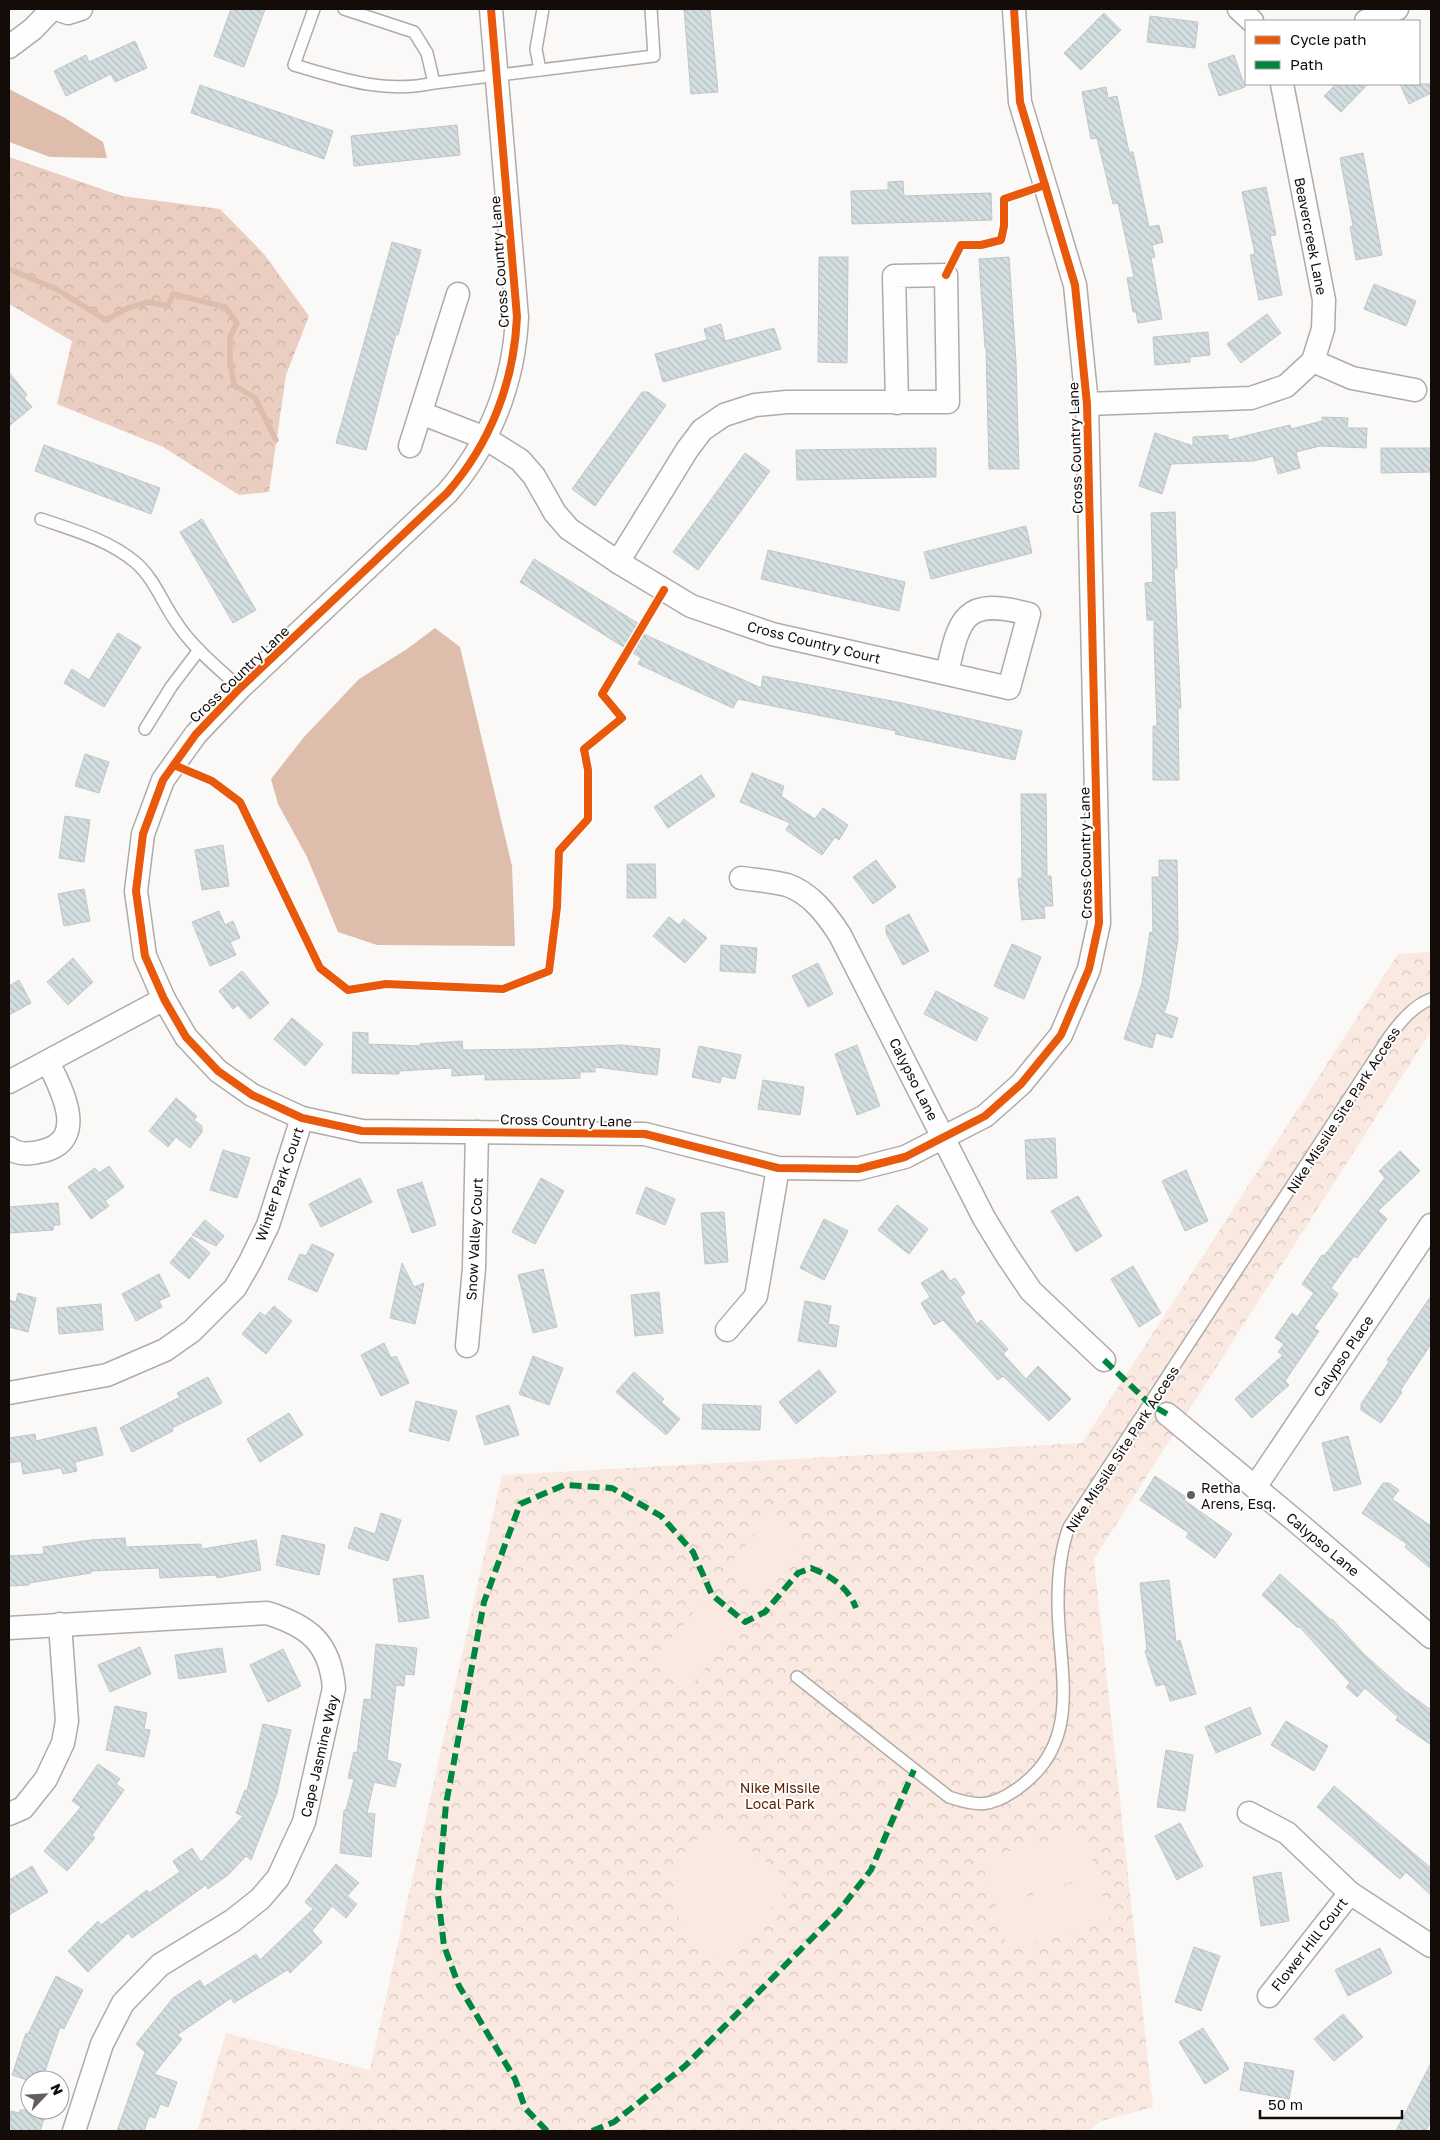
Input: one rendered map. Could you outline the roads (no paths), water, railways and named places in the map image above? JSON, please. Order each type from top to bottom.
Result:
[{"type":"street","points":[[9,47],[33,29],[52,9]]},
{"type":"street","points":[[56,9],[68,13],[81,9]]},
{"type":"street","name":"Cross Country Lane","points":[[491,9],[517,318],[516,341],[508,380],[496,415],[465,472],[447,494],[240,688],[196,734],[163,780],[143,834],[136,891],[145,956],[164,999],[186,1037],[218,1072],[252,1095],[302,1118],[362,1131],[646,1134],[778,1168],[858,1169],[905,1157],[985,1116],[1021,1084],[1061,1035],[1089,969],[1099,923],[1087,404],[1074,285],[1020,102],[1014,9]]},
{"type":"street","points":[[1239,9],[1251,20]]},
{"type":"street","points":[[1369,20],[1397,9]]},
{"type":"street","name":"Beavercreek Lane","points":[[1087,404],[1250,398],[1286,386],[1313,361],[1323,329],[1324,300],[1282,85]]},
{"type":"street","points":[[618,562],[687,450],[702,430],[724,415],[755,405],[787,402],[897,404],[948,402],[946,276],[894,276],[897,404]]},
{"type":"street","points":[[410,446],[458,294]]},
{"type":"street","points":[[1313,361],[1352,378],[1415,390]]},
{"type":"street","name":"Cross Country Court","points":[[421,413],[485,438],[520,460],[534,476],[555,513],[569,529],[618,562],[691,606],[772,634],[947,674]]},
{"type":"street","name":"Calypso Lane","points":[[741,878],[787,885],[803,893],[831,921],[944,1136],[984,1218],[1006,1254],[1031,1291],[1104,1360]]},
{"type":"street","points":[[9,1082],[164,999]]},
{"type":"street","points":[[9,1148],[13,1151],[32,1154],[53,1149],[65,1136],[69,1118],[66,1099],[48,1062]]},
{"type":"street","name":"Winter Park Court","points":[[9,1392],[38,1389],[107,1375],[165,1350],[192,1331],[235,1288],[250,1262],[268,1225],[302,1118]]},
{"type":"street","name":"Snow Valley Court","points":[[466,1346],[474,1268],[477,1132]]},
{"type":"street","points":[[727,1330],[756,1296],[778,1168]]},
{"type":"street","name":"Calypso Place","points":[[1255,1488],[1431,1225]]},
{"type":"street","points":[[9,1377],[38,1389]]},
{"type":"street","name":"Calypso Lane","points":[[1167,1414],[1431,1637]]},
{"type":"street","name":"Cape Jasmine Way","points":[[9,1628],[267,1613],[289,1620],[316,1638],[332,1670],[334,1688],[304,1822],[278,1878],[260,1899],[232,1920],[160,1965],[122,2003],[102,2044],[74,2131]]},
{"type":"street","points":[[9,1814],[23,1808],[46,1778],[63,1743],[67,1721],[60,1624]]},
{"type":"street","points":[[1249,1814],[1287,1833],[1350,1893],[1431,1946]]},
{"type":"street","name":"Flower Hill Court","points":[[1269,1996],[1350,1893]]},
{"type":"lane","points":[[314,9],[294,65],[348,81],[380,88],[415,88],[434,83],[654,56],[651,9]]},
{"type":"lane","points":[[344,9],[414,32],[428,53],[434,83]]},
{"type":"lane","points":[[540,70],[536,49],[543,9]]},
{"type":"lane","points":[[41,519],[79,532],[111,546],[135,563],[155,585],[176,622],[199,650],[240,688]]},
{"type":"lane","points":[[145,729],[179,675],[199,650]]},
{"type":"lane","name":"Nike Missile Site Park Access","points":[[797,1677],[949,1797],[978,1805],[994,1801],[1016,1789],[1039,1769],[1054,1748],[1063,1713],[1062,1652],[1058,1603],[1061,1554],[1069,1527],[1389,1037],[1402,1020],[1414,1009],[1431,1000]]},
{"type":"waterway","points":[[9,269],[56,289],[106,320],[128,308],[148,302],[168,306],[173,294],[225,307],[237,323],[230,337],[230,361],[234,385],[255,398],[276,440]]},
{"type":"place","name":"Retha Arens, Esq.","points":[[1191,1495]]},
{"type":"park label","name":"Nike Missile Local Park","points":[[780,1795]]}]
